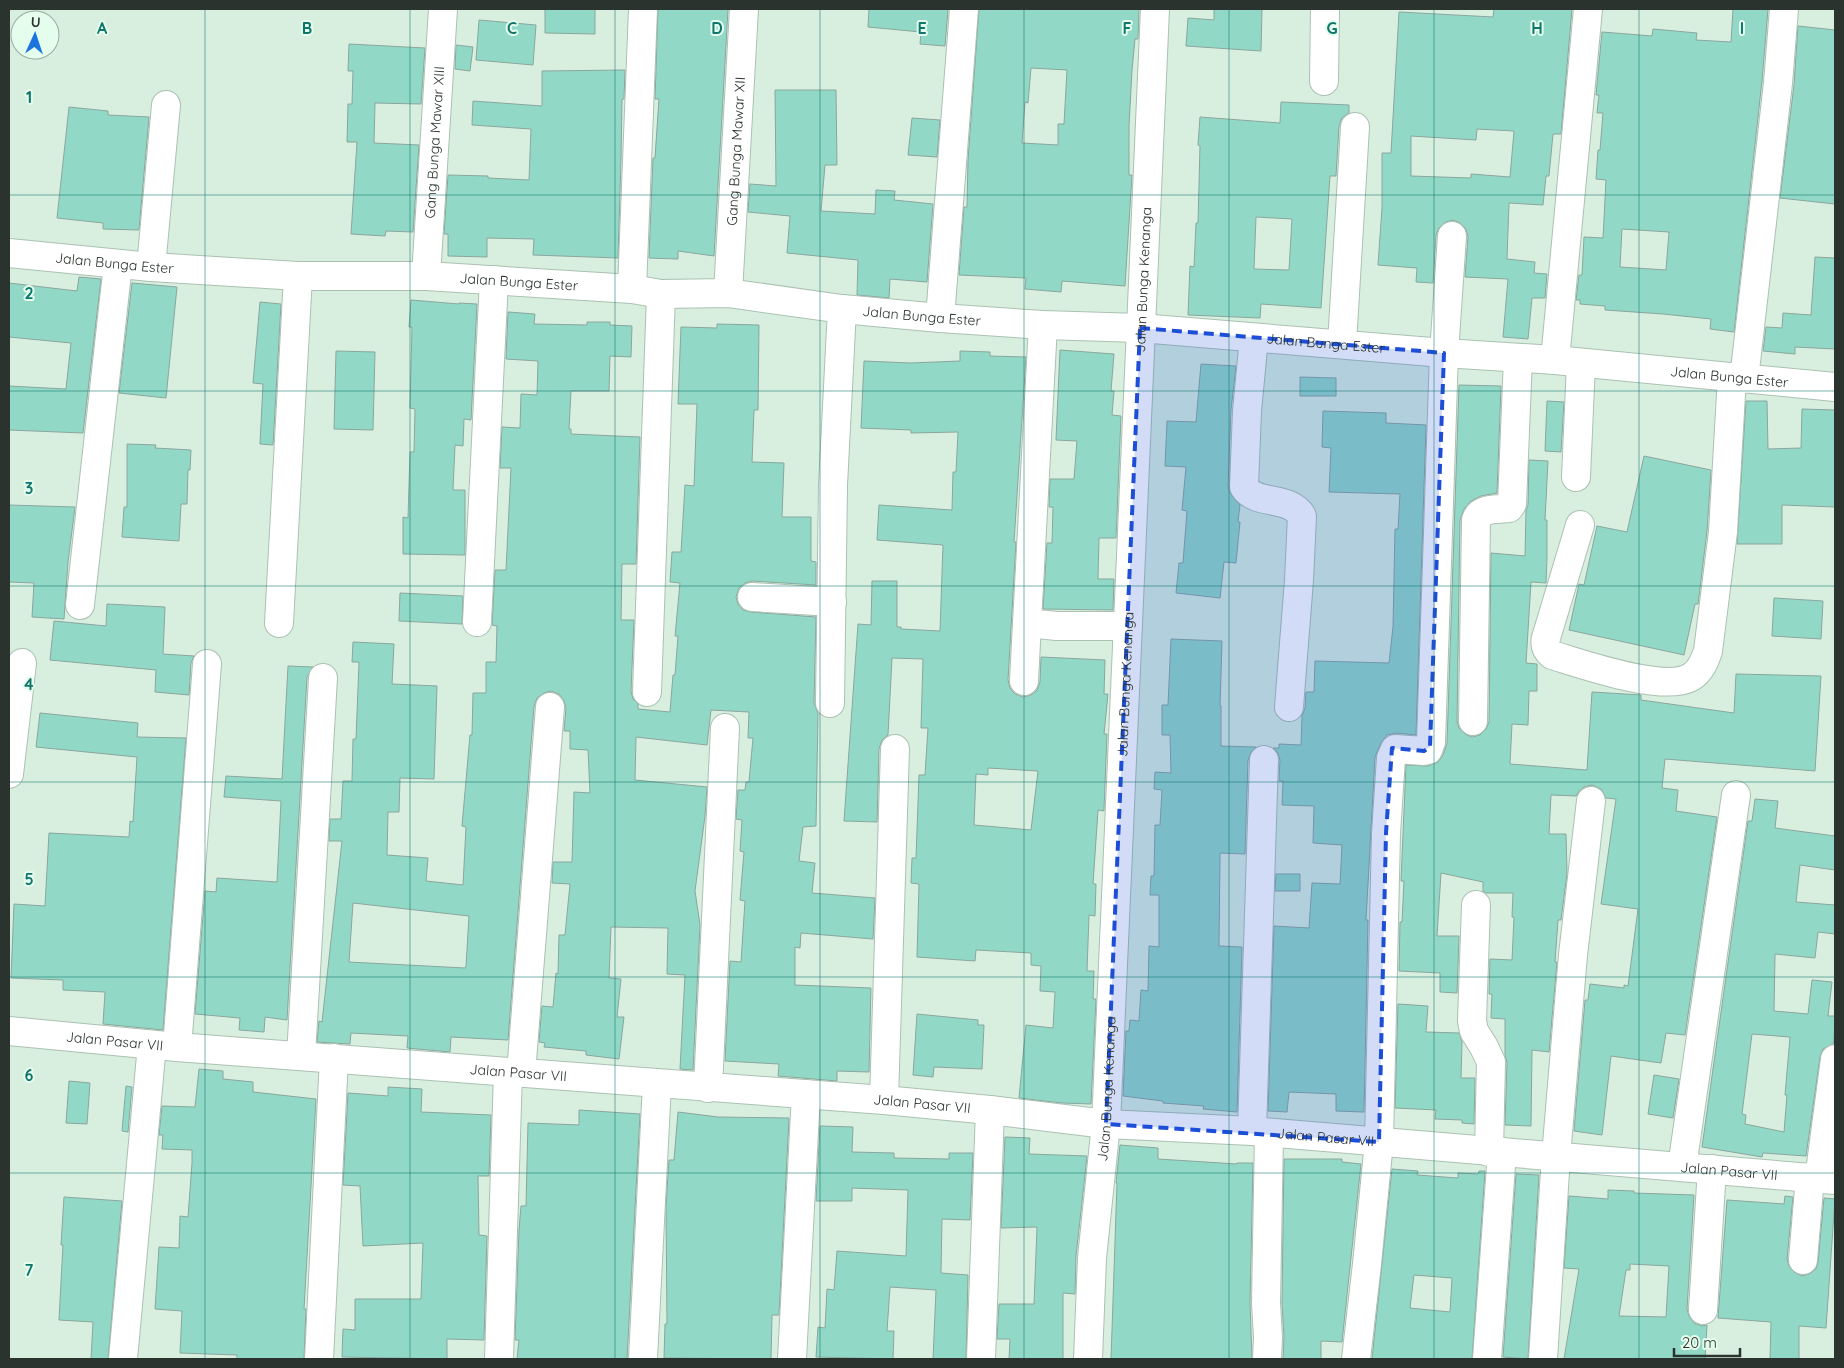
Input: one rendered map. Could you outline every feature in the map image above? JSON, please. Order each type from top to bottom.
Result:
[{"type":"street","name":"Gang Bunga Mawar XIII","points":[[426,276],[443,9]]},
{"type":"street","points":[[632,289],[643,9]]},
{"type":"street","name":"Gang Bunga Mawar XII","points":[[728,293],[744,9]]},
{"type":"street","points":[[940,318],[964,9]]},
{"type":"street","name":"Jalan Bunga Kenanga","points":[[1088,1359],[1092,1258],[1106,1124],[1140,328],[1156,9]]},
{"type":"street","points":[[1324,82],[1325,9]]},
{"type":"street","points":[[1576,477],[1568,361],[1588,9]]},
{"type":"street","points":[[1580,525],[1544,644],[1548,652],[1552,655],[1629,676],[1664,682],[1691,677],[1704,662],[1708,651],[1724,532],[1738,378],[1778,83],[1784,9]]},
{"type":"street","points":[[151,267],[166,104]]},
{"type":"street","points":[[1342,344],[1355,127]]},
{"type":"street","points":[[1356,1359],[1379,1142],[1386,833],[1391,758],[1395,749],[1424,751],[1428,750],[1431,742],[1444,353],[1452,236]]},
{"type":"street","name":"Jalan Bunga Ester","points":[[9,253],[151,267],[298,276],[426,276],[632,289],[661,294],[728,293],[842,309],[940,318],[1043,325],[1140,328],[1444,353],[1568,361],[1835,387]]},
{"type":"street","points":[[80,605],[118,264]]},
{"type":"street","points":[[279,623],[298,276]]},
{"type":"street","points":[[477,622],[494,280]]},
{"type":"street","points":[[647,692],[661,294]]},
{"type":"street","points":[[830,703],[833,485],[842,309]]},
{"type":"street","points":[[1024,681],[1043,325]]},
{"type":"street","points":[[1254,338],[1247,411],[1244,487],[1247,492],[1255,496],[1292,506],[1298,509],[1302,516],[1300,580],[1289,706]]},
{"type":"street","points":[[1473,720],[1476,520],[1482,512],[1509,508],[1512,504],[1518,358]]},
{"type":"street","points":[[752,597],[832,602]]},
{"type":"street","points":[[1027,623],[1058,626],[1128,626]]},
{"type":"street","points":[[9,774],[22,663]]},
{"type":"street","points":[[123,1359],[164,1046],[207,664]]},
{"type":"street","points":[[301,1056],[323,678]]},
{"type":"street","points":[[499,1359],[515,1072],[550,707]]},
{"type":"street","points":[[708,1088],[725,728]]},
{"type":"street","points":[[884,1100],[895,750]]},
{"type":"street","points":[[1264,760],[1261,1132],[1268,1338],[1267,1359]]},
{"type":"street","points":[[1682,1167],[1736,796]]},
{"type":"street","points":[[1544,1359],[1556,1156],[1573,955],[1591,801]]},
{"type":"street","points":[[1476,905],[1472,1025],[1491,1062],[1496,1152],[1486,1359]]},
{"type":"street","name":"Jalan Pasar VII","points":[[9,1031],[164,1046],[884,1100],[1106,1124],[1261,1132],[1821,1178]]},
{"type":"street","points":[[319,1359],[334,1058]]},
{"type":"street","points":[[1802,1260],[1821,1178],[1835,1059]]},
{"type":"street","points":[[643,1359],[657,1084]]},
{"type":"street","points":[[792,1359],[806,1094]]},
{"type":"street","points":[[981,1359],[990,1110]]},
{"type":"street","points":[[1702,1310],[1712,1169]]},
{"type":"highlighted area","points":[[1140,328],[1444,353],[1430,747],[1424,751],[1392,748],[1386,833],[1379,1142],[1106,1124]]},
{"type":"building","points":[[545,9],[595,9],[595,34],[545,33]]},
{"type":"building","points":[[658,9],[728,9],[714,256],[678,251],[678,259],[649,258],[653,158],[655,158],[659,99],[655,99]]},
{"type":"building","points":[[869,9],[948,9],[945,46],[920,44],[921,32],[868,27]]},
{"type":"building","points":[[979,9],[1139,9],[1138,39],[1135,39],[1132,70],[1129,126],[1129,175],[1132,175],[1125,286],[1062,281],[1061,292],[1025,289],[1026,278],[959,275],[964,207],[967,207],[968,160]],"holes":[[[1031,68],[1067,70],[1064,124],[1058,124],[1058,145],[1022,143],[1025,102],[1028,103]]]},
{"type":"building","points":[[1214,9],[1262,9],[1261,51],[1186,46],[1188,18],[1214,20]]},
{"type":"building","points":[[1494,9],[1572,9],[1561,134],[1553,134],[1549,176],[1546,176],[1543,205],[1509,203],[1507,259],[1535,262],[1534,273],[1547,274],[1545,298],[1532,298],[1528,339],[1503,337],[1508,279],[1465,277],[1468,237],[1466,229],[1460,223],[1453,220],[1446,222],[1439,228],[1436,235],[1433,283],[1416,282],[1417,268],[1378,265],[1382,208],[1382,153],[1391,153],[1399,12],[1493,17]],"holes":[[[1477,129],[1514,131],[1510,177],[1471,174],[1471,178],[1411,176],[1411,136],[1476,140]]]},
{"type":"building","points":[[1733,9],[1768,9],[1762,81],[1734,332],[1710,329],[1711,319],[1605,310],[1605,306],[1580,304],[1580,300],[1576,300],[1579,275],[1582,275],[1584,237],[1603,238],[1606,180],[1596,179],[1603,113],[1597,113],[1599,95],[1596,95],[1602,32],[1652,36],[1653,29],[1697,33],[1696,40],[1731,42]],"holes":[[[1622,229],[1669,232],[1666,270],[1620,267]]]},
{"type":"building","points":[[479,20],[536,25],[533,65],[476,60]]},
{"type":"building","points":[[1798,26],[1835,30],[1835,204],[1780,198],[1794,85]]},
{"type":"building","points":[[349,44],[425,48],[421,104],[375,103],[374,143],[419,145],[413,232],[386,231],[385,236],[351,234],[357,142],[347,142],[348,104],[352,104],[353,71],[348,71]]},
{"type":"building","points":[[456,45],[473,47],[470,71],[455,69]]},
{"type":"building","points":[[625,70],[624,99],[622,99],[618,258],[533,255],[534,239],[487,238],[487,257],[448,256],[448,234],[444,234],[448,175],[529,180],[531,129],[472,125],[473,101],[542,106],[542,71]]},
{"type":"building","points":[[775,90],[836,90],[837,165],[825,165],[821,211],[875,214],[876,190],[895,191],[894,200],[933,204],[927,282],[890,279],[889,298],[857,295],[858,260],[787,253],[790,216],[748,212],[750,184],[776,186]]},
{"type":"building","points":[[1281,102],[1349,105],[1349,113],[1342,118],[1339,126],[1336,176],[1330,176],[1321,308],[1261,304],[1260,318],[1188,315],[1190,266],[1194,267],[1196,223],[1198,223],[1200,117],[1280,123]],"holes":[[[1256,217],[1292,219],[1289,270],[1254,269]]]},
{"type":"building","points":[[69,107],[108,111],[108,115],[149,117],[139,230],[103,229],[103,223],[57,218]]},
{"type":"building","points":[[912,118],[940,120],[937,157],[908,155]]},
{"type":"building","points":[[1815,257],[1835,258],[1835,349],[1795,347],[1795,354],[1763,351],[1766,327],[1782,328],[1783,313],[1811,315]]},
{"type":"building","points":[[79,277],[101,279],[83,433],[9,430],[9,386],[66,389],[71,343],[9,337],[9,283],[77,291]]},
{"type":"building","points":[[132,283],[177,287],[166,398],[119,393]]},
{"type":"building","points":[[411,300],[477,304],[471,420],[464,419],[463,446],[455,445],[453,490],[465,490],[465,555],[403,554],[403,517],[408,518],[410,452],[414,452],[415,409],[410,408],[412,327],[409,327]]},
{"type":"building","points":[[260,302],[281,304],[273,445],[260,444],[263,384],[253,383]]},
{"type":"building","points":[[508,312],[535,314],[534,324],[587,325],[587,322],[610,322],[610,325],[632,326],[631,357],[610,356],[609,391],[571,391],[569,429],[571,429],[571,434],[640,437],[636,564],[622,564],[621,620],[634,620],[631,691],[633,699],[638,704],[638,709],[670,712],[673,675],[675,675],[678,636],[675,636],[680,583],[670,582],[672,552],[681,552],[685,485],[694,486],[697,404],[678,404],[681,327],[717,328],[717,324],[759,325],[758,410],[754,410],[752,462],[784,463],[782,517],[811,517],[811,561],[816,562],[816,585],[752,581],[745,583],[739,588],[736,597],[738,604],[743,610],[751,612],[816,617],[814,703],[818,713],[816,826],[803,827],[799,861],[815,863],[812,893],[875,898],[873,939],[801,933],[800,948],[795,947],[795,985],[871,988],[869,1072],[837,1071],[837,1081],[778,1076],[779,1064],[725,1061],[730,961],[741,962],[745,901],[740,900],[744,852],[740,851],[742,820],[736,819],[738,790],[745,790],[746,782],[749,782],[753,738],[748,738],[749,712],[711,710],[707,745],[636,737],[635,780],[707,787],[695,891],[700,925],[693,1070],[680,1069],[685,975],[667,974],[668,928],[611,927],[609,978],[621,979],[617,1017],[624,1017],[619,1059],[586,1055],[586,1051],[544,1047],[545,1043],[539,1042],[542,1006],[553,1007],[556,973],[558,974],[559,935],[565,935],[570,884],[552,883],[553,862],[572,862],[574,792],[590,793],[588,750],[570,749],[570,731],[564,731],[566,708],[564,701],[559,694],[551,691],[537,698],[534,706],[508,1040],[451,1037],[450,1052],[407,1048],[408,1036],[351,1033],[350,1044],[317,1042],[319,1021],[322,1022],[342,841],[329,841],[330,819],[341,819],[343,781],[352,781],[353,739],[356,739],[359,662],[352,662],[353,642],[394,644],[392,684],[437,686],[434,779],[400,778],[399,812],[388,812],[387,855],[428,858],[426,881],[463,885],[466,827],[462,826],[470,735],[472,735],[473,693],[486,693],[486,662],[496,662],[497,626],[492,625],[495,570],[506,570],[511,468],[500,468],[502,427],[520,428],[521,394],[537,395],[538,361],[506,359]],"holes":[[[353,903],[469,916],[465,968],[349,962]]]},
{"type":"building","points":[[1060,350],[1114,354],[1111,391],[1114,391],[1112,415],[1121,416],[1116,538],[1099,538],[1098,579],[1114,579],[1113,610],[1043,609],[1047,543],[1052,543],[1053,507],[1049,507],[1050,479],[1074,479],[1077,441],[1056,440]]},
{"type":"building","points":[[336,351],[375,352],[373,430],[334,429]]},
{"type":"building","points":[[960,351],[990,352],[990,356],[1026,357],[1014,542],[1016,542],[1008,680],[1010,688],[1015,694],[1023,697],[1031,695],[1037,690],[1040,682],[1041,657],[1105,660],[1104,694],[1108,694],[1104,734],[1107,734],[1104,811],[1098,810],[1093,884],[1096,884],[1095,916],[1089,915],[1087,971],[1094,971],[1093,999],[1096,999],[1091,1104],[1019,1098],[1026,1025],[1053,1028],[1055,992],[1040,991],[1041,966],[1031,965],[1031,953],[976,950],[975,961],[917,957],[919,884],[911,883],[912,858],[916,858],[919,775],[925,775],[928,728],[921,728],[923,659],[892,658],[888,735],[882,740],[879,749],[877,822],[844,821],[858,624],[871,625],[872,581],[897,581],[897,627],[901,627],[901,629],[940,631],[943,545],[877,540],[879,505],[952,510],[953,472],[956,472],[958,432],[911,433],[911,430],[861,428],[864,361],[910,363],[960,361]],"holes":[[[988,768],[1038,771],[1031,830],[974,825],[976,774],[988,775]]]},
{"type":"building","points":[[1201,364],[1236,366],[1231,410],[1228,486],[1230,493],[1240,505],[1238,522],[1240,522],[1236,563],[1224,562],[1220,598],[1176,593],[1179,563],[1183,563],[1187,511],[1182,510],[1186,467],[1165,466],[1167,421],[1196,422]]},
{"type":"building","points":[[1300,377],[1336,378],[1336,396],[1300,396]]},
{"type":"building","points":[[1459,385],[1501,386],[1497,493],[1481,496],[1471,501],[1464,509],[1460,520],[1457,721],[1459,728],[1465,734],[1472,737],[1480,735],[1486,729],[1489,722],[1491,553],[1525,556],[1529,460],[1548,461],[1545,520],[1547,520],[1546,583],[1531,582],[1526,663],[1537,664],[1537,691],[1529,691],[1528,725],[1512,724],[1510,764],[1587,770],[1592,692],[1641,695],[1641,700],[1734,713],[1736,674],[1821,676],[1815,771],[1665,759],[1662,788],[1678,790],[1676,811],[1717,817],[1685,1035],[1666,1033],[1661,1063],[1611,1056],[1602,1135],[1574,1131],[1585,1000],[1588,1000],[1590,984],[1624,988],[1624,985],[1628,986],[1638,909],[1601,904],[1616,799],[1606,798],[1601,789],[1592,785],[1584,787],[1576,796],[1551,795],[1549,834],[1566,834],[1567,873],[1561,920],[1558,920],[1555,962],[1557,962],[1549,1052],[1532,1050],[1531,1126],[1505,1125],[1507,1062],[1505,1055],[1505,1019],[1491,1018],[1492,994],[1489,994],[1490,959],[1512,960],[1513,893],[1486,893],[1483,891],[1483,882],[1441,873],[1437,936],[1459,936],[1457,993],[1440,992],[1440,973],[1399,971],[1400,922],[1402,922],[1404,881],[1401,881],[1406,765],[1428,766],[1438,762],[1443,755],[1447,743]]},
{"type":"building","points":[[1547,401],[1564,402],[1561,452],[1545,451]]},
{"type":"building","points":[[1746,401],[1767,401],[1768,449],[1801,448],[1802,409],[1835,410],[1835,507],[1782,505],[1782,544],[1737,544]]},
{"type":"building","points":[[1323,411],[1386,413],[1386,423],[1426,425],[1416,735],[1396,733],[1387,735],[1375,757],[1366,920],[1368,920],[1364,1112],[1336,1111],[1336,1094],[1289,1092],[1287,1112],[1268,1111],[1274,926],[1309,928],[1312,883],[1340,884],[1342,845],[1313,843],[1314,806],[1282,805],[1283,781],[1279,781],[1280,760],[1278,753],[1273,748],[1279,748],[1279,744],[1301,745],[1302,716],[1305,708],[1306,692],[1314,692],[1315,661],[1389,663],[1393,627],[1395,529],[1398,529],[1400,494],[1329,492],[1331,448],[1322,447]]},
{"type":"building","points":[[127,444],[156,445],[155,448],[191,450],[190,470],[188,470],[187,504],[181,504],[179,541],[122,537],[124,507],[127,507]]},
{"type":"building","points":[[1644,456],[1711,470],[1707,531],[1698,604],[1695,604],[1684,655],[1569,630],[1579,584],[1584,585],[1597,526],[1627,532]]},
{"type":"building","points":[[9,505],[75,507],[68,562],[64,619],[32,617],[34,583],[9,582]]},
{"type":"building","points":[[400,593],[463,596],[462,624],[399,621]]},
{"type":"building","points":[[1774,598],[1823,601],[1821,639],[1772,636]]},
{"type":"building","points":[[107,604],[165,607],[163,654],[194,656],[191,663],[189,695],[155,692],[156,670],[50,660],[54,621],[106,626]]},
{"type":"building","points":[[1171,639],[1222,641],[1221,746],[1256,747],[1251,752],[1248,760],[1245,854],[1220,853],[1219,946],[1242,947],[1237,1112],[1203,1109],[1204,1106],[1163,1103],[1163,1101],[1123,1096],[1126,1031],[1129,1031],[1130,1020],[1139,1021],[1141,990],[1148,991],[1149,946],[1159,947],[1159,895],[1150,895],[1151,876],[1154,876],[1155,825],[1160,825],[1162,790],[1154,789],[1155,772],[1171,773],[1170,735],[1162,735],[1162,705],[1168,705]]},
{"type":"building","points":[[288,666],[313,667],[307,677],[287,1020],[265,1017],[264,1032],[239,1030],[240,1018],[195,1014],[205,891],[216,892],[217,878],[277,882],[281,801],[224,797],[226,776],[282,779]]},
{"type":"building","points":[[40,713],[138,723],[137,737],[186,738],[163,1030],[103,1024],[105,992],[63,990],[63,980],[11,978],[14,904],[45,906],[49,833],[129,837],[130,821],[133,822],[137,757],[36,747]]},
{"type":"building","points":[[1755,799],[1778,801],[1775,828],[1835,836],[1835,870],[1800,865],[1796,902],[1835,905],[1835,934],[1818,932],[1815,958],[1775,954],[1774,1011],[1808,1014],[1812,980],[1832,982],[1828,1016],[1835,1016],[1834,1040],[1833,1044],[1823,1049],[1820,1057],[1806,1156],[1763,1153],[1762,1157],[1702,1147],[1748,821],[1752,821]],"holes":[[[1752,1034],[1790,1037],[1784,1132],[1745,1124],[1746,1115],[1742,1114]]]},
{"type":"building","points":[[1276,874],[1300,874],[1300,891],[1275,891]]},
{"type":"building","points":[[1398,1004],[1428,1006],[1426,1032],[1459,1033],[1462,1042],[1461,1078],[1475,1078],[1474,1124],[1462,1123],[1462,1120],[1435,1119],[1436,1110],[1395,1108]]},
{"type":"building","points":[[917,1014],[978,1020],[978,1025],[984,1025],[982,1069],[934,1067],[933,1077],[913,1075]]},
{"type":"building","points":[[199,1069],[223,1071],[223,1079],[253,1082],[253,1092],[316,1099],[304,1309],[306,1309],[304,1359],[237,1359],[237,1355],[180,1353],[182,1311],[155,1309],[159,1247],[179,1248],[180,1216],[188,1217],[192,1163],[192,1150],[162,1149],[163,1135],[159,1135],[162,1106],[195,1107]]},
{"type":"building","points":[[1654,1075],[1679,1079],[1673,1118],[1648,1114]]},
{"type":"building","points":[[69,1081],[90,1083],[87,1124],[66,1123]]},
{"type":"building","points":[[126,1086],[132,1087],[128,1132],[122,1131]]},
{"type":"building","points":[[388,1087],[422,1089],[421,1112],[491,1115],[489,1176],[478,1176],[479,1235],[487,1236],[484,1340],[447,1339],[447,1359],[342,1357],[343,1329],[355,1330],[355,1299],[421,1299],[423,1243],[363,1246],[360,1186],[343,1185],[348,1093],[388,1096]]},
{"type":"building","points":[[579,1110],[640,1114],[627,1359],[517,1359],[519,1340],[515,1340],[519,1230],[521,1206],[526,1206],[528,1123],[579,1125]]},
{"type":"building","points":[[678,1112],[718,1117],[789,1118],[779,1315],[772,1315],[771,1359],[664,1358],[665,1324],[667,1324],[666,1206],[669,1160],[674,1160]]},
{"type":"building","points":[[820,1126],[853,1127],[852,1152],[894,1153],[894,1158],[949,1159],[949,1153],[973,1153],[970,1220],[942,1219],[941,1273],[968,1275],[966,1359],[933,1359],[936,1290],[890,1287],[887,1331],[894,1331],[893,1359],[816,1357],[818,1327],[825,1328],[827,1289],[834,1290],[837,1251],[906,1256],[908,1190],[852,1188],[852,1201],[816,1201]]},
{"type":"building","points":[[1005,1137],[1030,1138],[1029,1154],[1087,1156],[1076,1256],[1075,1294],[1063,1293],[1063,1359],[1009,1359],[1010,1339],[997,1339],[999,1304],[1034,1304],[1037,1227],[1001,1228]]},
{"type":"building","points":[[1120,1145],[1158,1148],[1158,1159],[1237,1164],[1253,1163],[1250,1303],[1252,1359],[1111,1359],[1116,1183]]},
{"type":"building","points":[[1284,1159],[1342,1159],[1342,1162],[1361,1164],[1342,1342],[1321,1341],[1321,1359],[1283,1359]]},
{"type":"building","points":[[1392,1169],[1418,1171],[1417,1175],[1458,1178],[1458,1173],[1478,1174],[1479,1171],[1485,1171],[1472,1359],[1372,1359]],"holes":[[[1414,1275],[1452,1278],[1450,1312],[1410,1308]]]},
{"type":"building","points":[[1516,1174],[1539,1175],[1528,1359],[1503,1357]]},
{"type":"building","points":[[1608,1190],[1694,1195],[1687,1309],[1694,1323],[1702,1326],[1707,1325],[1705,1359],[1564,1359],[1579,1269],[1564,1268],[1569,1196],[1608,1199]],"holes":[[[1630,1264],[1669,1266],[1666,1317],[1619,1316],[1626,1270],[1630,1270]]]},
{"type":"building","points":[[1785,1196],[1793,1197],[1787,1259],[1789,1266],[1794,1272],[1802,1276],[1816,1269],[1818,1262],[1824,1198],[1835,1199],[1826,1328],[1799,1326],[1799,1359],[1770,1359],[1771,1322],[1718,1318],[1727,1200],[1784,1204]]},
{"type":"building","points":[[64,1197],[122,1201],[108,1359],[91,1359],[93,1322],[59,1320]]}]
